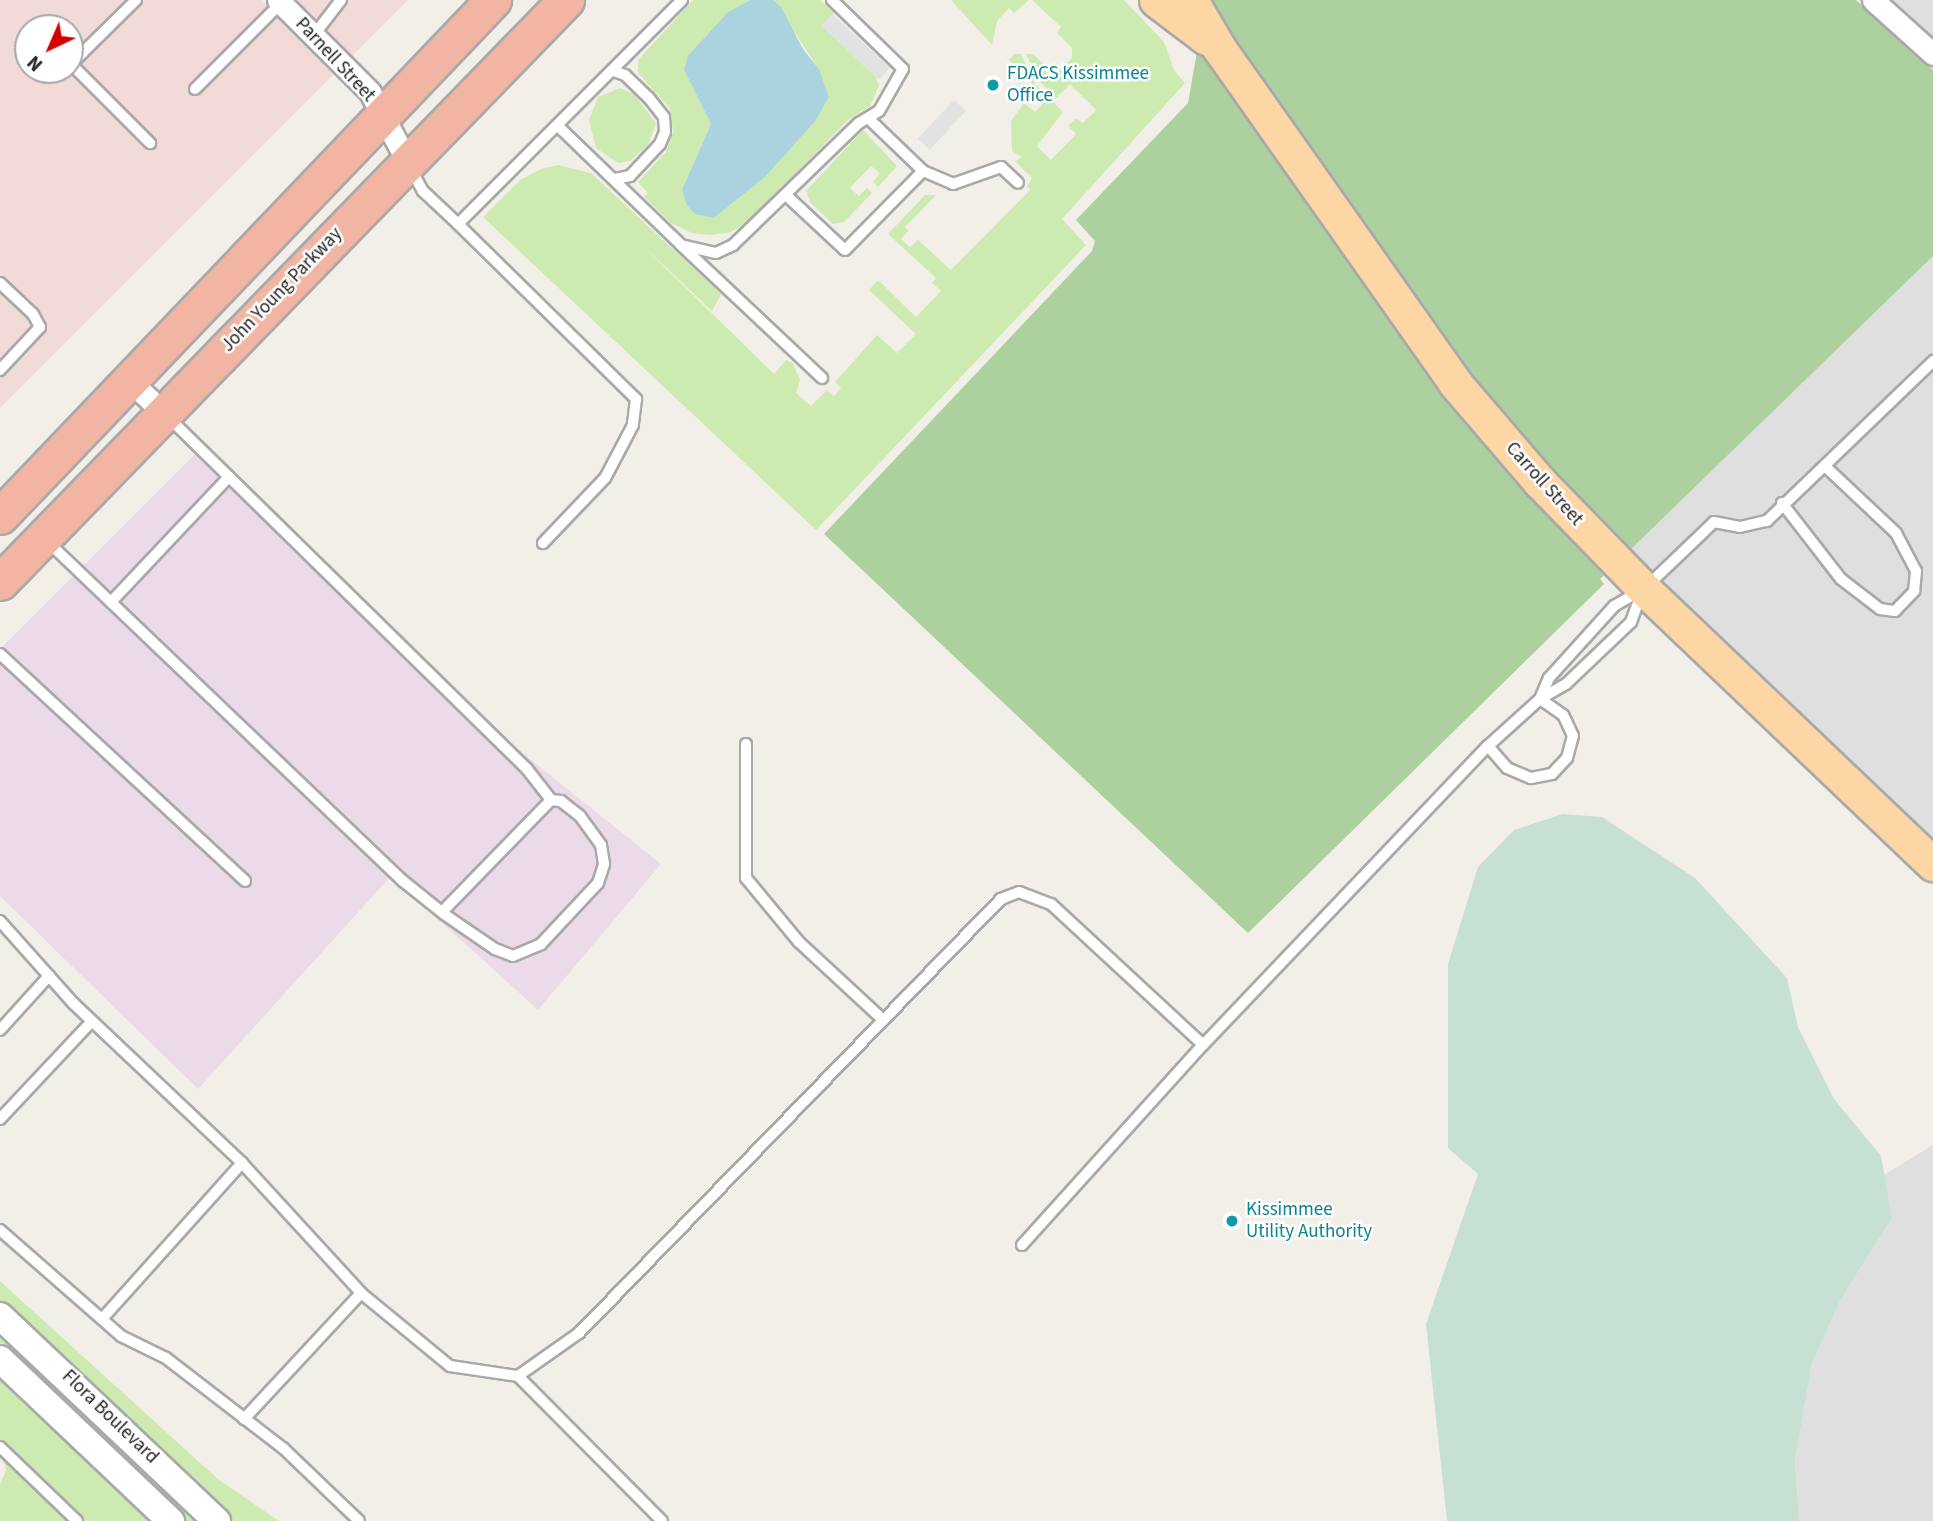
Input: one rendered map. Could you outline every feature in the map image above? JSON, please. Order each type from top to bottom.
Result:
[{"type":"highway","points":[[0,516],[493,0]]},
{"type":"highway","name":"John Young Parkway","points":[[0,582],[407,160],[566,0]]},
{"type":"main road","name":"Carroll Street","points":[[1156,0],[1219,48]]},
{"type":"main road","name":"Carroll Street","points":[[1191,0],[1219,48],[1455,383],[1540,482],[1644,589],[1933,864]]},
{"type":"street","points":[[1873,0],[1933,54]]},
{"type":"street","name":"Parnell Street","points":[[280,1],[370,92],[407,160]]},
{"type":"street","points":[[130,381],[164,413]]},
{"type":"street","name":"Flora Boulevard","points":[[0,1315],[169,1507]]},
{"type":"street","name":"Flora Boulevard","points":[[0,1359],[169,1507],[217,1521]]},
{"type":"lane","points":[[136,0],[71,64],[150,143]]},
{"type":"lane","points":[[313,35],[341,0]]},
{"type":"lane","points":[[458,224],[559,128],[682,0]]},
{"type":"lane","points":[[681,245],[716,253],[733,245],[868,118],[879,111],[903,69],[832,0]]},
{"type":"lane","points":[[195,89],[280,1]]},
{"type":"lane","points":[[614,71],[625,75],[649,98],[664,117],[665,132],[660,144],[630,176],[615,179]]},
{"type":"lane","points":[[868,118],[923,171],[953,184],[1001,167],[1018,183]]},
{"type":"lane","points":[[559,128],[822,378]]},
{"type":"lane","points":[[407,160],[423,191],[636,400],[633,425],[605,478],[543,543]]},
{"type":"lane","points":[[787,196],[845,250],[923,171]]},
{"type":"lane","points":[[0,284],[33,314],[40,327],[0,370]]},
{"type":"lane","points":[[1540,699],[1549,678],[1614,606],[1644,589],[1714,522],[1740,527],[1767,521],[1782,503],[1825,466],[1933,361]]},
{"type":"lane","points":[[43,538],[403,881],[442,912],[513,956],[541,944],[598,883],[604,856],[588,824],[561,801],[551,800],[527,769],[164,413]]},
{"type":"lane","points":[[1782,503],[1842,579],[1880,609],[1895,611],[1914,591],[1916,572],[1896,533],[1825,466]]},
{"type":"lane","points":[[111,602],[229,477]]},
{"type":"lane","points":[[1022,1245],[1203,1045],[1488,746],[1540,699],[1566,684],[1631,622],[1644,589]]},
{"type":"lane","points":[[0,654],[244,881]]},
{"type":"lane","points":[[1488,746],[1507,768],[1531,778],[1552,775],[1567,758],[1573,736],[1563,715],[1540,699]]},
{"type":"lane","points":[[746,744],[746,878],[799,942],[881,1018]]},
{"type":"lane","points":[[442,912],[551,800]]},
{"type":"lane","points":[[518,1376],[579,1333],[881,1018],[1001,899],[1019,892],[1051,904],[1203,1045]]},
{"type":"lane","points":[[0,921],[92,1021],[242,1163],[361,1293],[450,1366],[518,1376],[662,1521]]},
{"type":"lane","points":[[0,1030],[49,976]]},
{"type":"lane","points":[[0,1119],[92,1021]]},
{"type":"lane","points":[[102,1319],[242,1163]]},
{"type":"lane","points":[[0,1230],[121,1336],[166,1358],[282,1448],[359,1521]]},
{"type":"lane","points":[[244,1419],[361,1293]]},
{"type":"lane","points":[[0,1447],[77,1521]]},
{"type":"shaded area","points":[[0,0],[262,0],[335,73],[0,408]]},
{"type":"shaded area","points":[[294,0],[408,0],[351,57]]},
{"type":"shaded area","points":[[1890,0],[1933,0],[1933,40]]},
{"type":"shaded area","points":[[832,14],[890,68],[879,80],[821,26]]},
{"type":"shaded area","points":[[954,100],[966,111],[930,150],[918,139]]},
{"type":"shaded area","points":[[1933,256],[1933,849],[1626,554]]},
{"type":"shaded area","points":[[206,443],[520,751],[661,864],[538,1010],[391,876],[198,1089],[0,896],[0,649]]},
{"type":"shaded area","points":[[1933,1145],[1933,1521],[1799,1521],[1795,1460],[1812,1363],[1841,1299],[1892,1218],[1884,1175]]},
{"type":"green space","points":[[693,0],[750,0],[728,12],[684,70],[711,124],[682,191],[695,213],[714,218],[765,177],[777,163],[819,69],[773,0],[820,0],[834,13],[822,26],[876,77],[879,86],[870,106],[849,119],[749,221],[731,232],[710,235],[692,233],[671,223],[644,197],[648,193],[638,182],[666,152],[673,132],[670,109],[638,73],[638,60]]},
{"type":"green space","points":[[951,0],[1029,0],[1014,13],[1009,8],[997,21],[992,45]]},
{"type":"green space","points":[[1032,0],[1124,0],[1164,42],[1174,70],[1185,83],[1062,219],[1086,245],[816,530],[483,217],[520,180],[541,169],[558,165],[591,173],[721,294],[712,311],[638,241],[774,374],[786,360],[793,363],[800,380],[796,393],[811,406],[827,390],[834,396],[841,388],[835,382],[877,335],[897,353],[916,334],[869,290],[878,280],[916,317],[941,291],[932,283],[936,278],[888,234],[925,195],[936,195],[905,227],[908,231],[901,239],[910,247],[918,240],[951,270],[1030,190],[1027,186],[1032,178],[1015,161],[1022,157],[1012,151],[1011,121],[1024,103],[1035,112],[1042,105],[1032,95],[1037,90],[1009,60],[1014,54],[1021,54],[1035,84],[1063,112],[1037,146],[1051,160],[1076,134],[1068,126],[1076,118],[1083,123],[1096,110],[1070,84],[1056,98],[1040,82],[1026,54],[1033,54],[1050,70],[1060,71],[1072,58],[1072,48],[1057,33],[1061,27]]},
{"type":"green space","points":[[1204,0],[1856,0],[1933,70],[1933,256],[1626,554],[1464,376]]},
{"type":"green space","points":[[1198,46],[1610,570],[1600,579],[1604,584],[1248,933],[824,534],[1092,251],[1095,241],[1076,220],[1188,103]]},
{"type":"green space","points":[[620,88],[634,94],[656,123],[648,145],[630,161],[618,163],[596,148],[589,120],[598,97]]},
{"type":"green space","points":[[863,130],[897,166],[878,187],[873,182],[880,173],[871,166],[850,188],[859,196],[867,188],[872,193],[844,222],[833,224],[810,202],[806,191]]},
{"type":"green space","points":[[1563,814],[1602,817],[1695,878],[1787,978],[1798,1027],[1834,1099],[1881,1156],[1892,1218],[1841,1299],[1812,1363],[1795,1460],[1799,1521],[1447,1521],[1426,1324],[1478,1174],[1448,1148],[1448,964],[1478,867],[1514,830]]},
{"type":"green space","points":[[0,1281],[219,1480],[279,1521],[233,1521],[0,1301]]},
{"type":"green space","points":[[0,1330],[198,1521],[176,1521],[0,1351]]},
{"type":"green space","points":[[0,1375],[154,1521],[0,1521],[0,1485],[6,1470],[0,1446]]},
{"type":"water","points":[[750,0],[773,0],[781,7],[803,49],[819,69],[829,97],[815,121],[765,177],[714,218],[695,214],[687,205],[682,190],[711,124],[684,70],[688,56],[728,12]]},
{"type":"place","name":"FDACS Kissimmee Office","points":[[993,85]]},
{"type":"place","name":"Kissimmee Utility Authority","points":[[1232,1221]]}]
